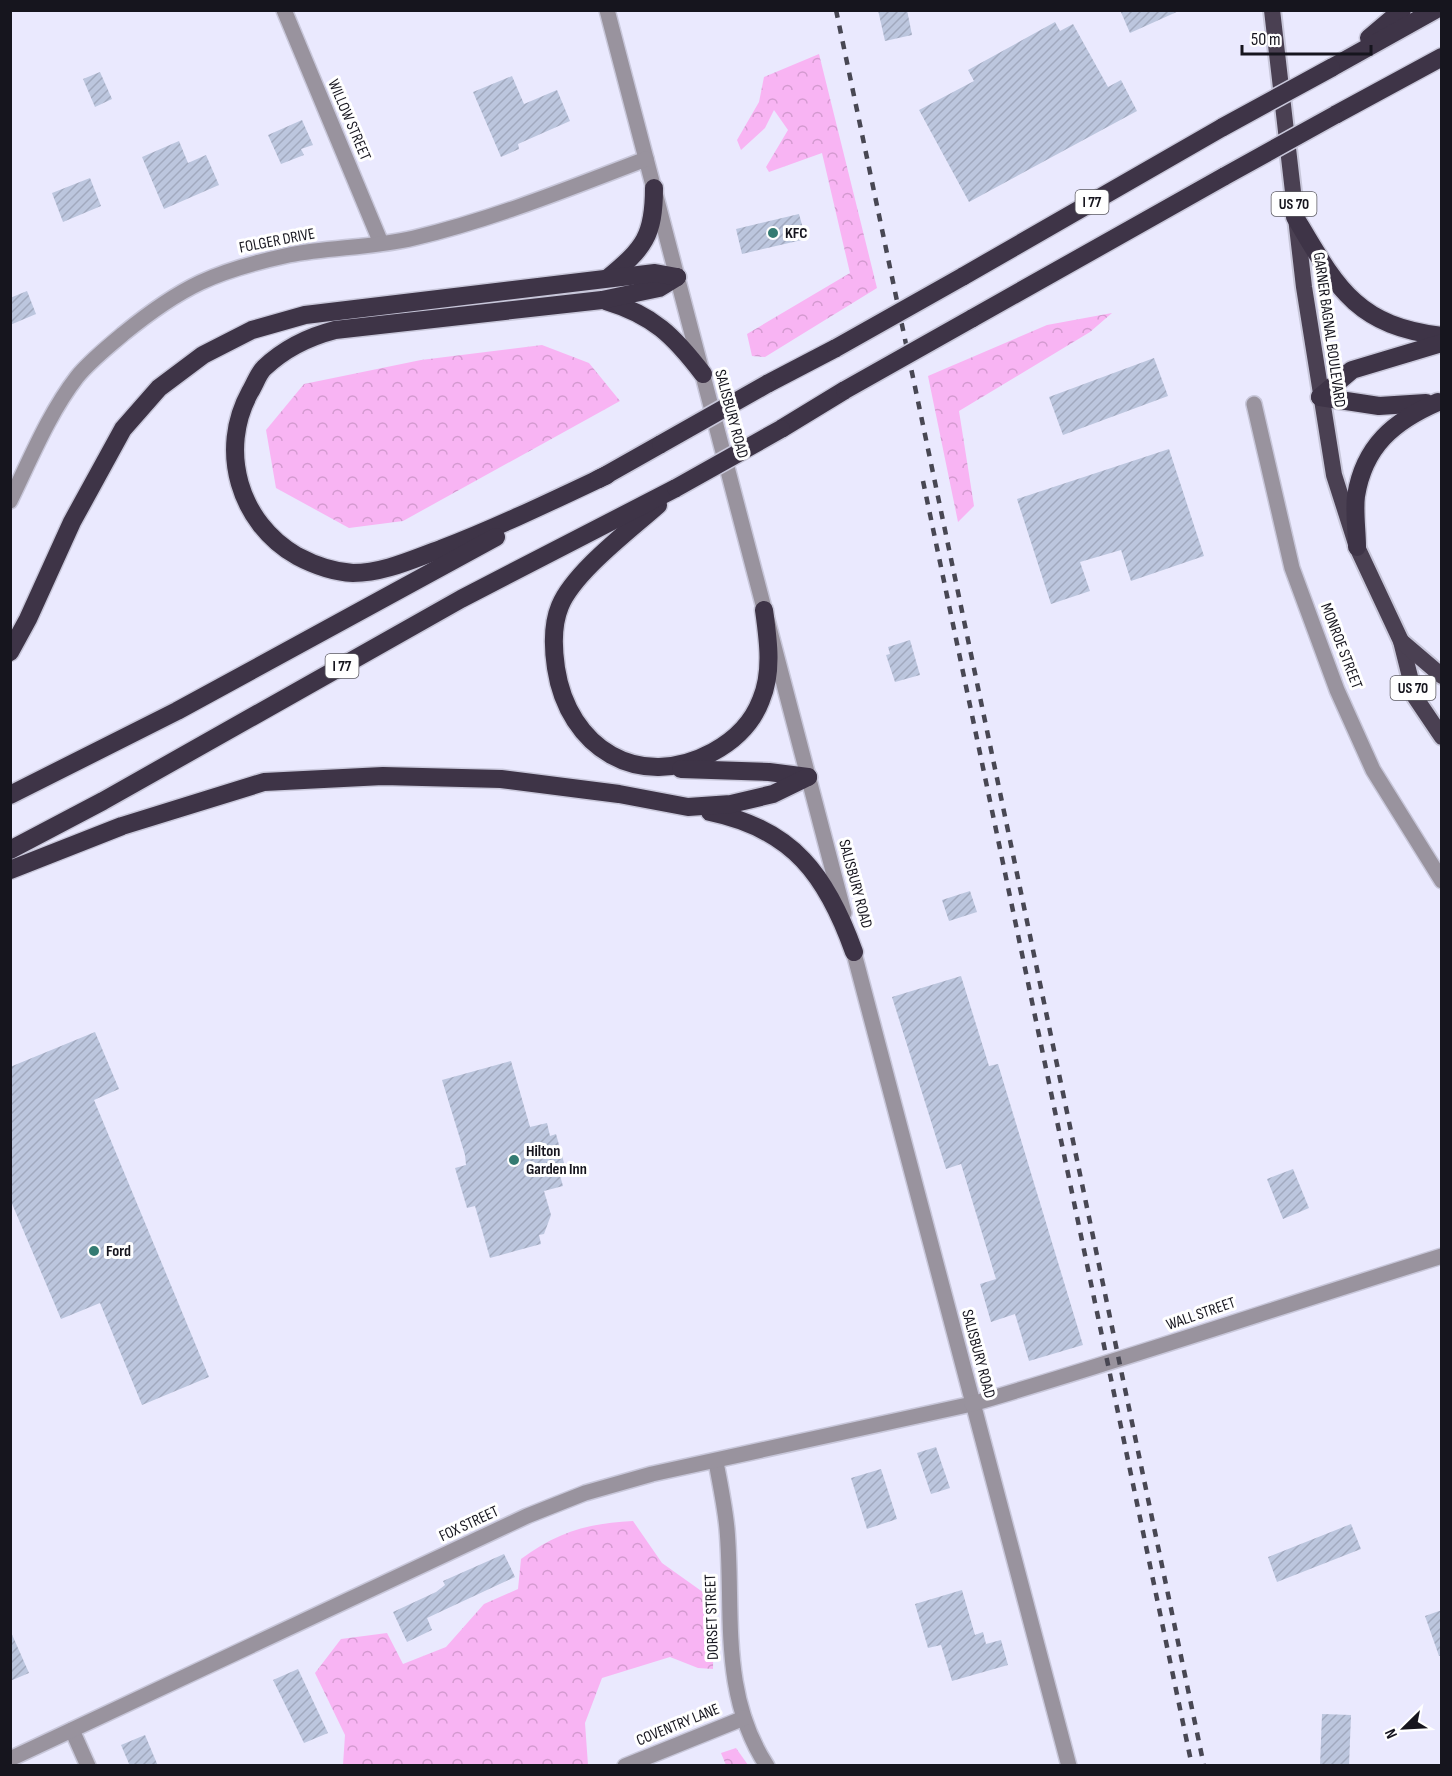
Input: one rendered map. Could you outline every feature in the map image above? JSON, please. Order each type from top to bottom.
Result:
[{"type":"highway","name":"GARNER BAGNAL BOULEVARD","points":[[1272,10],[1295,217],[1320,397],[1334,475],[1357,548],[1401,641],[1415,697],[1442,737]]},
{"type":"highway","points":[[1331,68],[1402,10]]},
{"type":"highway","name":"I 77","points":[[10,795],[177,711],[607,475],[1435,10]]},
{"type":"highway","name":"I 77","points":[[10,850],[103,801],[461,599],[676,488],[1225,176],[1442,57]]},
{"type":"highway","points":[[608,278],[637,254],[654,220],[654,188]]},
{"type":"highway","points":[[1295,217],[1337,285],[1369,315],[1408,332],[1442,336]]},
{"type":"highway","points":[[10,652],[28,619],[72,522],[123,429],[159,388],[203,355],[252,330],[305,315],[655,273],[677,277]]},
{"type":"highway","points":[[607,475],[469,538],[392,567],[353,573],[315,565],[280,546],[260,525],[253,517],[237,481],[233,442],[243,405],[263,369],[295,344],[315,335],[335,330],[602,300],[659,288],[677,277]]},
{"type":"highway","points":[[602,300],[632,309],[652,319],[681,346],[703,374]]},
{"type":"highway","points":[[1320,397],[1352,370],[1442,344]]},
{"type":"highway","points":[[1320,397],[1379,406],[1440,401]]},
{"type":"highway","points":[[1357,548],[1356,497],[1365,465],[1382,437],[1407,415],[1440,401]]},
{"type":"highway","points":[[676,488],[585,570],[560,605],[552,646],[559,688],[579,725],[602,750],[633,766],[769,772],[808,777]]},
{"type":"highway","points":[[667,769],[688,764],[729,744],[749,724],[762,699],[769,654],[764,610]]},
{"type":"highway","name":"GARNER BAGNAL BOULEVARD","points":[[1401,641],[1442,676]]},
{"type":"highway","points":[[10,870],[122,826],[264,782],[382,776],[501,779],[619,794],[688,807],[736,818],[779,838],[814,870],[843,920],[854,952]]},
{"type":"highway","points":[[688,807],[731,804],[773,794],[808,777]]},
{"type":"street","name":"WILLOW STREET","points":[[284,10],[381,243]]},
{"type":"street","name":"SALISBURY ROAD","points":[[607,10],[1069,1766]]},
{"type":"street","name":"FOLGER DRIVE","points":[[10,501],[36,449],[77,377],[106,348],[153,310],[186,288],[226,270],[291,255],[413,238],[511,210],[646,159]]},
{"type":"street","name":"MONROE STREET","points":[[1254,404],[1292,568],[1337,690],[1374,770],[1442,881]]},
{"type":"street","name":"WALL STREET","points":[[972,1404],[1119,1361],[1298,1300],[1442,1256]]},
{"type":"street","name":"FOX STREET","points":[[10,1759],[527,1516],[585,1493],[652,1474],[716,1462],[972,1404]]},
{"type":"street","name":"DORSET STREET","points":[[716,1462],[727,1528],[730,1658],[744,1718],[767,1766]]},
{"type":"street","name":"COVENTRY LANE","points":[[625,1766],[744,1718]]},
{"type":"street","points":[[72,1730],[88,1766]]},
{"type":"green space","points":[[819,54],[877,288],[765,357],[752,356],[747,334],[850,273],[822,153],[769,172],[766,167],[788,130],[774,110],[765,128],[741,150],[737,140],[759,102],[764,77]]},
{"type":"green space","points":[[1112,313],[1090,332],[959,411],[974,506],[958,522],[928,376],[1047,325]]},
{"type":"green space","points":[[542,345],[589,363],[620,401],[403,521],[349,528],[276,488],[266,430],[304,384],[421,360]]},
{"type":"green space","points":[[633,1521],[662,1563],[714,1600],[713,1669],[698,1668],[670,1657],[602,1678],[585,1723],[588,1765],[343,1765],[345,1735],[315,1673],[341,1639],[387,1633],[403,1664],[446,1647],[484,1604],[518,1589],[521,1559],[534,1550],[574,1531],[602,1524]]},
{"type":"green space","points":[[736,1748],[748,1765],[726,1765],[721,1753]]},
{"type":"building","points":[[878,10],[907,10],[912,35],[885,41]]},
{"type":"building","points":[[1120,10],[1181,10],[1130,33]]},
{"type":"building","points":[[1055,22],[1060,31],[1073,24],[1108,87],[1121,80],[1137,111],[969,202],[919,110],[974,81],[968,70]]},
{"type":"building","points":[[100,72],[112,99],[95,107],[83,79]]},
{"type":"building","points":[[512,76],[524,104],[557,90],[570,121],[518,144],[519,149],[501,157],[473,92]]},
{"type":"building","points":[[302,120],[313,145],[301,149],[304,155],[281,164],[268,135]]},
{"type":"building","points":[[179,141],[188,163],[206,155],[219,185],[164,209],[142,157]]},
{"type":"building","points":[[90,178],[101,206],[63,222],[52,193]]},
{"type":"building","points":[[799,214],[806,239],[742,254],[736,229]]},
{"type":"building","points":[[27,291],[36,314],[10,325],[10,298]]},
{"type":"building","points":[[1154,358],[1168,396],[1063,435],[1049,397]]},
{"type":"building","points":[[1169,449],[1204,556],[1131,581],[1121,550],[1080,562],[1090,591],[1051,604],[1017,499]]},
{"type":"building","points":[[910,640],[920,675],[895,682],[886,655],[890,654],[888,647]]},
{"type":"building","points":[[970,891],[977,912],[949,921],[942,900]]},
{"type":"building","points":[[961,976],[989,1066],[998,1064],[1083,1345],[1029,1361],[1015,1314],[991,1322],[980,1284],[996,1279],[961,1164],[946,1169],[892,997]]},
{"type":"building","name":"Ford","points":[[95,1032],[119,1089],[94,1100],[209,1377],[142,1405],[100,1303],[61,1319],[10,1199],[10,1067]]},
{"type":"building","name":"Hilton Garden Inn","points":[[511,1061],[530,1127],[547,1123],[550,1136],[556,1134],[566,1170],[559,1172],[563,1186],[544,1191],[551,1215],[544,1234],[539,1235],[541,1244],[490,1258],[475,1206],[467,1208],[455,1168],[466,1165],[465,1155],[442,1080]]},
{"type":"building","points":[[1293,1169],[1309,1208],[1283,1219],[1267,1179]]},
{"type":"building","points":[[936,1447],[950,1488],[931,1494],[917,1453]]},
{"type":"building","points":[[881,1469],[897,1519],[867,1529],[851,1478]]},
{"type":"building","points":[[1351,1524],[1361,1549],[1277,1582],[1268,1557]]},
{"type":"building","points":[[504,1554],[515,1577],[427,1618],[432,1630],[407,1642],[393,1612],[436,1592],[445,1585],[443,1581]]},
{"type":"building","points":[[962,1590],[975,1635],[983,1632],[986,1644],[1001,1640],[1008,1665],[952,1681],[941,1645],[928,1648],[915,1604]]},
{"type":"building","points":[[1442,1610],[1442,1656],[1439,1656],[1425,1616]]},
{"type":"building","points":[[10,1630],[29,1673],[10,1681]]},
{"type":"building","points":[[298,1669],[328,1733],[304,1743],[273,1680]]},
{"type":"building","points":[[1322,1714],[1351,1715],[1349,1766],[1320,1766]]},
{"type":"building","points":[[145,1735],[158,1766],[130,1766],[121,1745]]},
{"type":"railway","points":[[836,10],[1204,1766]]},
{"type":"railway","points":[[923,481],[1192,1766]]},
{"type":"place","name":"KFC","points":[[773,233]]},
{"type":"place","name":"Hilton Garden Inn","points":[[514,1160]]},
{"type":"place","name":"Ford","points":[[94,1251]]}]
